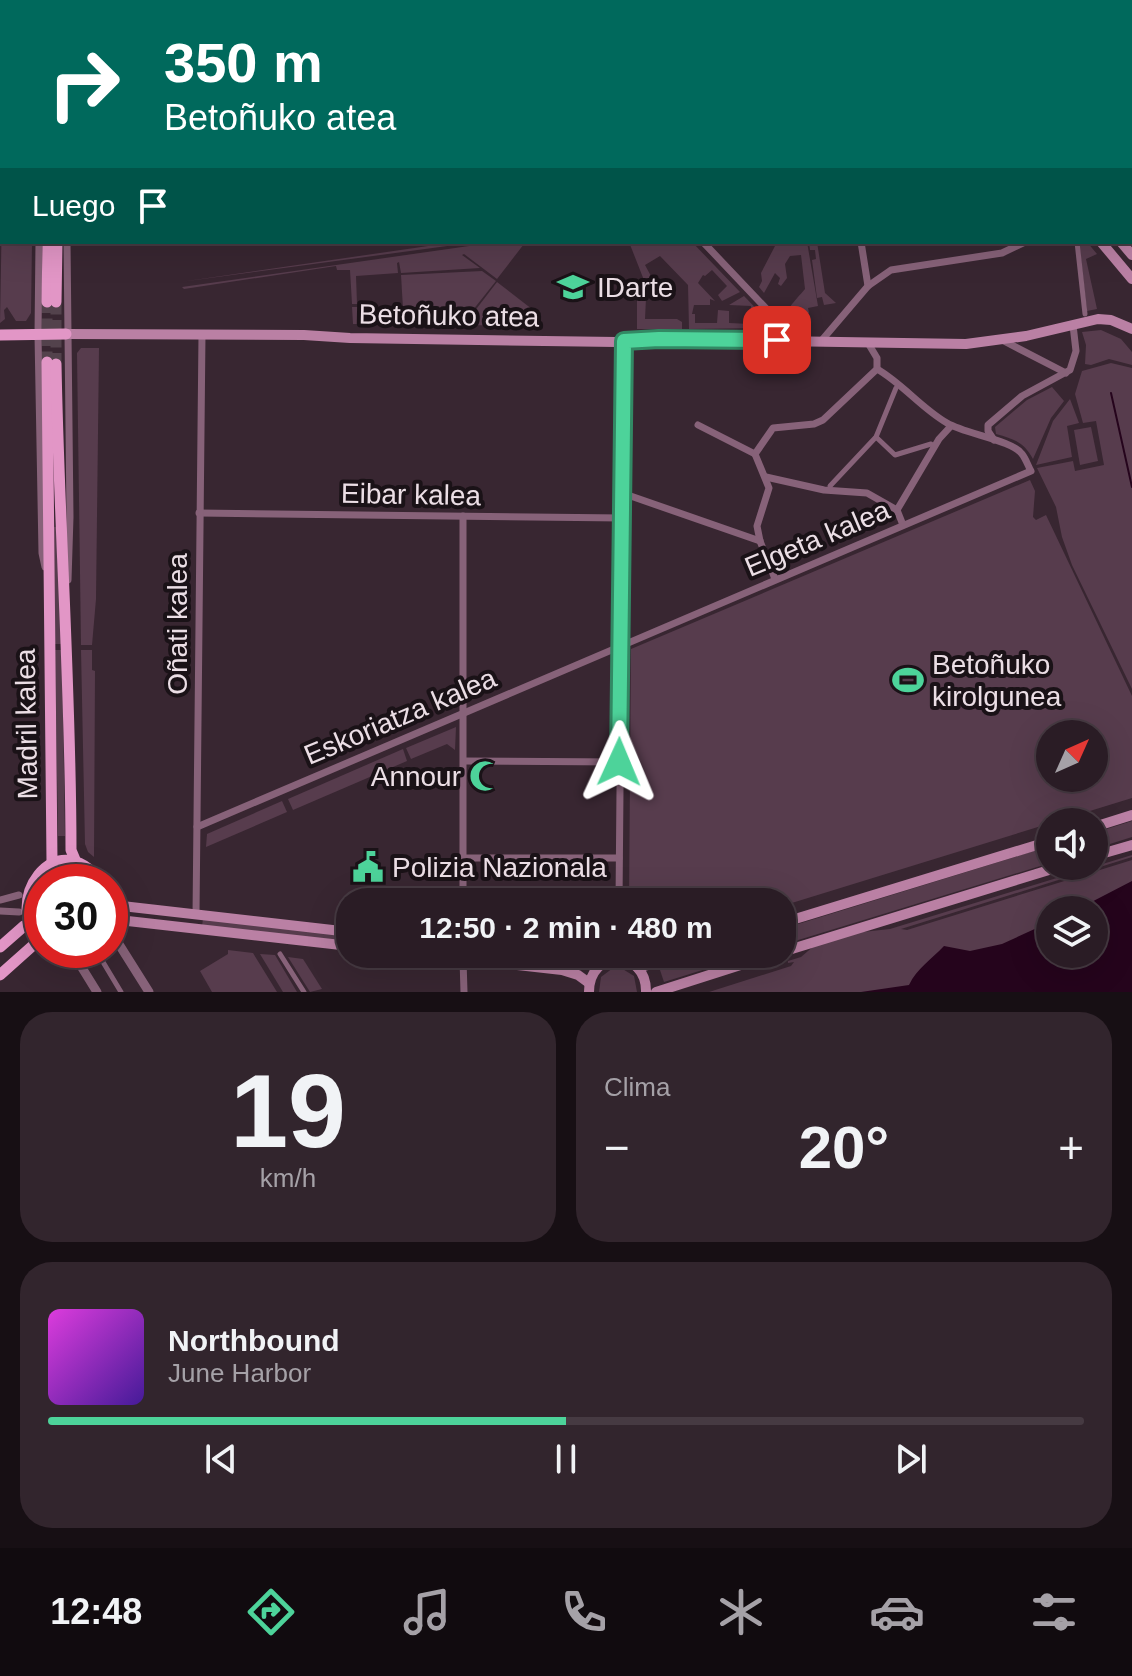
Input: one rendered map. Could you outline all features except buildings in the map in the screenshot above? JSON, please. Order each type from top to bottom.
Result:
[{"type":"main road","points":[[48,244],[52,302],[57,244]]},
{"type":"main road","points":[[1103,244],[1132,279]]},
{"type":"main road","points":[[1132,317],[1132,327]]},
{"type":"main road","name":"Betoñuko atea","points":[[0,335],[202,334],[966,344],[1106,319],[1132,327]]},
{"type":"main road","name":"Madril kalea","points":[[52,861],[48,586],[52,363],[65,590],[71,851],[76,862]]},
{"type":"main road","points":[[1108,823],[1132,815]]},
{"type":"main road","points":[[796,919],[1036,845]]},
{"type":"main road","points":[[1108,852],[1132,845]]},
{"type":"main road","points":[[0,947],[24,926],[19,912],[19,895],[31,874],[52,861],[81,864]]},
{"type":"main road","points":[[796,948],[1036,874]]},
{"type":"main road","points":[[128,907],[336,930]]},
{"type":"main road","points":[[128,921],[336,944]]},
{"type":"main road","points":[[0,975],[24,955]]},
{"type":"main road","points":[[544,968],[578,975],[589,987],[598,968]]},
{"type":"main road","points":[[638,968],[646,981],[646,992]]},
{"type":"main road","points":[[656,992],[731,968]]},
{"type":"street","name":"Madril kalea","points":[[39,244],[42,553],[48,586]]},
{"type":"street","name":"Madril kalea","points":[[65,590],[69,574],[70,517],[67,244]]},
{"type":"street","points":[[705,244],[777,320],[777,340]]},
{"type":"street","points":[[861,244],[868,286]]},
{"type":"street","points":[[822,340],[868,286],[891,270],[1002,253],[1015,244]]},
{"type":"street","points":[[1077,244],[1085,314]]},
{"type":"street","points":[[973,435],[1022,396],[1066,373],[1076,356],[1073,325]]},
{"type":"street","name":"Oñati kalea","points":[[196,915],[202,334]]},
{"type":"street","points":[[1002,340],[1066,373]]},
{"type":"street","points":[[619,888],[624,341]]},
{"type":"street","points":[[755,454],[773,428],[814,424],[823,420],[877,369],[877,358],[868,343]]},
{"type":"street","points":[[877,358],[890,344]]},
{"type":"street","points":[[877,369],[923,408],[951,426],[994,440]]},
{"type":"street","points":[[830,486],[876,437],[896,388]]},
{"type":"street","points":[[698,425],[755,454],[769,488],[758,521],[760,541],[775,579]]},
{"type":"street","points":[[988,425],[994,440]]},
{"type":"street","points":[[897,510],[939,439],[951,426]]},
{"type":"street","points":[[876,437],[895,455],[931,444]]},
{"type":"street","name":"Elgeta kalea","points":[[622,646],[1031,471],[1021,452],[994,440]]},
{"type":"street","points":[[766,477],[824,490],[867,493],[897,510],[903,525]]},
{"type":"street","points":[[622,493],[760,541]]},
{"type":"street","name":"Eibar kalea","points":[[199,513],[622,518]]},
{"type":"street","points":[[463,516],[463,888]]},
{"type":"street","name":"Eskoriatza kalea","points":[[197,827],[622,646]]},
{"type":"street","points":[[465,761],[619,762]]},
{"type":"street","points":[[463,858],[619,858]]},
{"type":"street","points":[[0,900],[19,895]]},
{"type":"street","points":[[0,911],[19,912]]},
{"type":"street","points":[[280,954],[304,992]]},
{"type":"street","points":[[128,959],[149,992]]},
{"type":"street","points":[[82,968],[97,992]]},
{"type":"street","points":[[107,968],[121,992]]},
{"type":"street","points":[[463,968],[464,992]]},
{"type":"shaded area","points":[[1,244],[32,244],[31,313],[26,321],[16,321],[7,307],[4,310],[5,319],[0,323]]},
{"type":"shaded area","points":[[462,244],[180,282],[435,245]]},
{"type":"shaded area","points":[[483,244],[524,244],[497,279],[464,254],[480,268],[401,273],[399,262],[398,273],[356,276],[357,304],[352,304],[350,270],[337,270],[336,266],[182,287]]},
{"type":"shaded area","points":[[630,244],[694,244],[740,292],[722,301],[718,295],[727,286],[712,270],[703,275],[698,283],[715,301],[710,299],[710,305],[694,305],[692,314],[695,314],[695,323],[717,323],[718,310],[729,311],[729,323],[751,324],[751,306],[729,305],[744,296],[769,322],[768,328],[689,329],[688,285],[660,256],[645,265],[660,293],[651,298]]},
{"type":"shaded area","points":[[772,244],[807,244],[818,306],[808,308],[809,313],[800,314],[800,319],[791,321],[792,329],[783,328],[790,307],[805,289],[801,255],[790,256],[785,264],[787,278],[781,286],[778,284],[780,278],[775,273],[764,293],[759,287],[761,273],[775,246]]},
{"type":"shaded area","points":[[809,244],[817,244],[825,293],[836,303],[824,305],[822,297],[817,298],[812,260],[816,259],[815,250],[810,250]]},
{"type":"shaded area","points":[[1079,244],[1089,244],[1097,254],[1086,259],[1097,309],[1087,311]]},
{"type":"shaded area","points":[[482,271],[496,281],[461,325],[404,325],[401,275]]},
{"type":"shaded area","points":[[497,282],[537,313],[528,326],[464,325]]},
{"type":"shaded area","points":[[637,298],[646,298],[645,319],[677,319],[682,322],[682,329],[637,329]]},
{"type":"shaded area","points":[[352,307],[358,307],[359,317],[400,314],[401,324],[353,324]]},
{"type":"shaded area","points":[[1101,330],[1121,339],[1132,352],[1132,365],[1109,359],[1085,364],[1086,345],[1082,332]]},
{"type":"shaded area","points":[[81,348],[99,348],[96,599],[92,645],[81,645],[77,353]]},
{"type":"shaded area","points":[[1111,363],[1132,368],[1132,689],[1072,565],[1056,507],[1037,468],[1073,461],[1075,471],[1104,465],[1096,421],[1083,423],[1075,394],[1082,371]]},
{"type":"shaded area","points":[[1052,387],[1064,401],[1051,418],[1033,459],[1018,442],[996,434],[995,427],[1027,400]]},
{"type":"shaded area","points":[[1070,399],[1079,423],[1067,426],[1072,457],[1036,465],[1053,421]]},
{"type":"shaded area","points":[[1091,427],[1098,461],[1080,465],[1074,430]]},
{"type":"shaded area","name":"Betoñuko kirolgunea","points":[[1030,480],[1035,491],[1033,517],[1036,520],[1046,515],[1132,696],[1132,798],[1100,808],[1036,808],[1036,828],[796,902],[796,888],[629,888],[631,649]]},
{"type":"shaded area","points":[[56,527],[62,644],[55,644]]},
{"type":"shaded area","points":[[55,650],[62,650],[65,836],[58,836]]},
{"type":"shaded area","points":[[81,650],[92,650],[92,670],[95,671],[94,857],[85,844]]},
{"type":"shaded area","points":[[456,727],[455,750],[447,744],[411,759],[406,748]]},
{"type":"shaded area","points":[[403,749],[407,761],[293,810],[288,799]]},
{"type":"shaded area","points":[[282,801],[287,812],[206,847],[207,834]]},
{"type":"shaded area","points":[[1132,821],[1132,837],[1108,845],[1108,829]]},
{"type":"shaded area","points":[[1036,850],[1036,867],[796,941],[796,925]]},
{"type":"shaded area","points":[[1132,857],[1108,864],[1108,862]]},
{"type":"shaded area","points":[[1132,860],[1132,992],[709,992],[785,968],[796,968],[796,959],[815,945],[844,934],[890,929],[1050,880],[1058,880],[901,929],[907,930],[1068,880],[1108,880],[1108,867]]},
{"type":"shaded area","points":[[1132,881],[1132,992],[861,992],[909,985],[920,969],[944,946],[970,951],[1002,944],[1036,928],[1036,968],[1108,968],[1108,896],[1103,896]]},
{"type":"shaded area","points":[[203,919],[336,934],[336,940],[202,926]]},
{"type":"shaded area","points":[[228,950],[253,953],[277,992],[212,992],[200,971],[228,954]]},
{"type":"shaded area","points":[[260,954],[275,955],[297,992],[283,992]]},
{"type":"shaded area","points":[[288,957],[303,959],[322,989],[310,992]]},
{"type":"shaded area","points":[[613,968],[621,968],[634,976],[637,992],[599,992],[601,977]]},
{"type":"shaded area","points":[[659,968],[709,968],[664,982]]},
{"type":"waterway","points":[[1111,393],[1132,487]]},
{"type":"tunnel","points":[[47,302],[47,362]]},
{"type":"tunnel","points":[[56,302],[56,364]]},
{"type":"place","name":"IDarte","points":[[573,287]]},
{"type":"place","name":"Betoñuko kirolgunea","points":[[908,680]]},
{"type":"place","name":"Annour","points":[[485,776]]},
{"type":"place","name":"Polizia Nazionala","points":[[368,867]]},
{"type":"route","points":[[619,762],[624,341],[777,340]]}]
